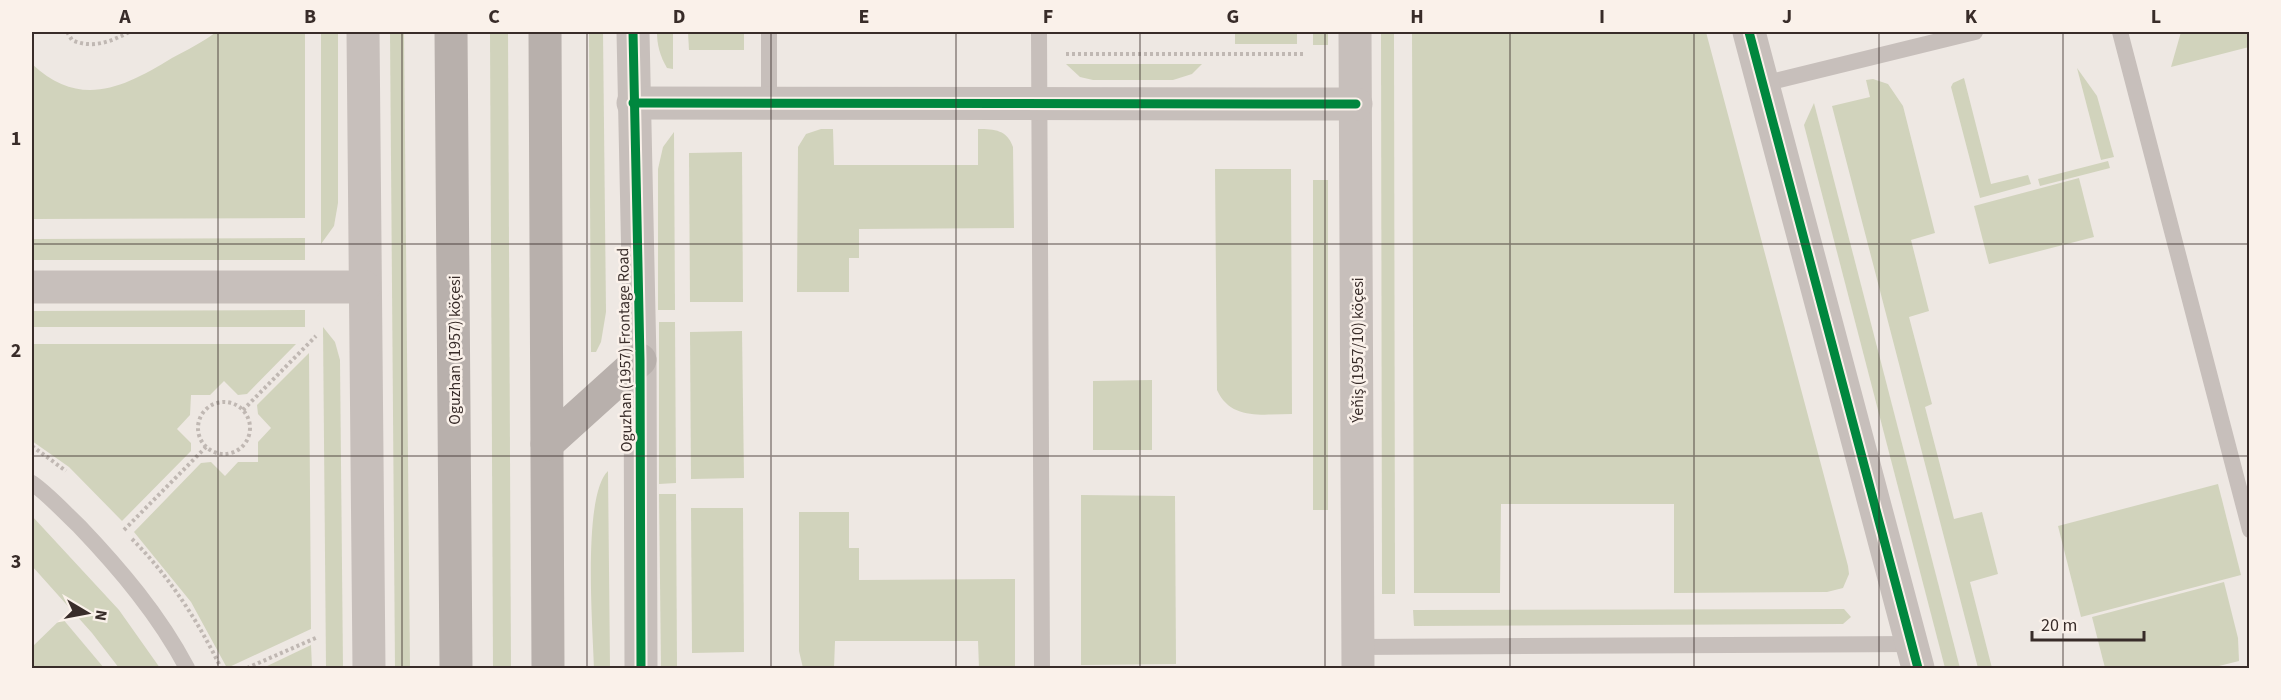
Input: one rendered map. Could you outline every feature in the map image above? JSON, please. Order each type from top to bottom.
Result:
[{"type":"main road","name":"Oguzhan (1957) köçesi","points":[[451,32],[456,669]]},
{"type":"main road","points":[[545,32],[548,669]]},
{"type":"main road","points":[[547,444],[640,360]]},
{"type":"street","points":[[363,32],[369,669]]},
{"type":"street","name":"Oguzhan (1957) Frontage Road","points":[[633,32],[640,360],[641,669]]},
{"type":"street","name":"Ýeňiş (1957/10) köçesi","points":[[1355,32],[1358,658]]},
{"type":"street","points":[[1749,32],[1915,656]]},
{"type":"street","points":[[633,103],[1356,104]]},
{"type":"street","points":[[32,287],[364,287]]},
{"type":"lane","points":[[769,32],[770,103]]},
{"type":"lane","points":[[1039,32],[1042,669]]},
{"type":"lane","points":[[1763,84],[1975,32]]},
{"type":"lane","points":[[2120,32],[2250,530]]},
{"type":"lane","points":[[32,483],[44,491],[106,555],[144,601],[175,645],[187,669]]},
{"type":"lane","points":[[1358,658],[1915,656]]},
{"type":"path","points":[[66,32],[72,40],[85,44],[103,42],[129,32]]},
{"type":"path","points":[[1064,43],[1064,54],[1305,54]]},
{"type":"path","points":[[243,410],[316,336]]},
{"type":"path","points":[[226,402],[243,410],[250,426],[249,435],[239,450],[222,455],[206,447],[198,431],[202,413],[217,403],[226,402]]},
{"type":"path","points":[[124,530],[206,447]]},
{"type":"path","points":[[247,669],[318,637]]},
{"type":"green space","points":[[216,32],[305,32],[305,218],[32,219],[32,64],[50,78],[67,86],[84,90],[102,89],[136,78]]},
{"type":"green space","points":[[321,32],[338,32],[338,203],[334,226],[321,244]]},
{"type":"green space","points":[[390,32],[404,32],[410,668],[395,668]]},
{"type":"green space","points":[[490,32],[508,32],[511,668],[493,668]]},
{"type":"green space","points":[[589,32],[603,32],[606,312],[601,342],[596,352],[591,352]]},
{"type":"green space","points":[[657,32],[673,32],[673,69],[667,68],[662,59]]},
{"type":"green space","points":[[688,32],[744,32],[744,50],[689,50]]},
{"type":"green space","points":[[1235,32],[1297,32],[1297,44],[1235,44]]},
{"type":"green space","points":[[1313,32],[1328,32],[1328,45],[1313,45]]},
{"type":"green space","points":[[1381,32],[1394,32],[1395,594],[1382,594]]},
{"type":"green space","points":[[1412,32],[1706,32],[1848,566],[1849,574],[1843,588],[1827,592],[1674,593],[1674,504],[1501,504],[1500,593],[1414,593]]},
{"type":"green space","points":[[2181,32],[2249,32],[2249,47],[2171,67]]},
{"type":"green space","points":[[1066,64],[1202,64],[1192,74],[1173,80],[1093,80],[1080,77]]},
{"type":"green space","points":[[2077,68],[2097,96],[2114,157],[2101,160]]},
{"type":"green space","points":[[1964,78],[1991,184],[2028,175],[2031,184],[1980,198],[1951,87],[1953,83]]},
{"type":"green space","points":[[1873,79],[1888,84],[1903,106],[1935,233],[1911,240],[1929,311],[1909,317],[1932,404],[1925,407],[1954,519],[1982,512],[1998,574],[1970,582],[1992,668],[1978,668],[1832,106],[1870,97],[1866,80]]},
{"type":"green space","points":[[1814,103],[1960,668],[1945,668],[1804,125]]},
{"type":"green space","points":[[821,129],[833,129],[834,165],[978,165],[978,129],[990,129],[1004,134],[1013,147],[1014,228],[859,229],[859,258],[849,258],[849,292],[797,292],[798,147],[806,134]]},
{"type":"green space","points":[[674,132],[675,310],[658,310],[658,169],[663,147]]},
{"type":"green space","points":[[742,152],[743,302],[690,302],[689,153]]},
{"type":"green space","points":[[2108,161],[2110,168],[2040,186],[2038,179]]},
{"type":"green space","points":[[1215,169],[1291,169],[1292,414],[1259,415],[1239,411],[1223,400],[1217,390]]},
{"type":"green space","points":[[2079,178],[2094,237],[1989,264],[1974,206]]},
{"type":"green space","points":[[1313,180],[1328,180],[1328,510],[1313,510]]},
{"type":"green space","points":[[305,238],[305,260],[32,260],[32,239]]},
{"type":"green space","points":[[305,310],[305,327],[32,327],[32,311]]},
{"type":"green space","points":[[659,322],[675,322],[676,483],[659,484]]},
{"type":"green space","points":[[323,327],[335,342],[340,360],[343,668],[326,668]]},
{"type":"green space","points":[[742,331],[744,478],[691,479],[690,332]]},
{"type":"green space","points":[[32,344],[296,344],[247,394],[238,395],[224,381],[210,395],[191,395],[190,415],[177,429],[191,443],[191,451],[122,521],[69,467],[32,441]]},
{"type":"green space","points":[[309,353],[311,629],[227,668],[191,602],[134,532],[201,463],[211,462],[225,476],[238,462],[258,462],[258,442],[271,428],[258,414],[257,405]]},
{"type":"green space","points":[[1152,380],[1152,450],[1093,450],[1093,381]]},
{"type":"green space","points":[[608,471],[610,668],[594,668],[591,595],[592,534],[600,485]]},
{"type":"green space","points":[[2218,484],[2241,575],[2081,617],[2058,526]]},
{"type":"green space","points":[[659,494],[676,494],[677,668],[661,668]]},
{"type":"green space","points":[[1081,495],[1175,496],[1176,664],[1081,665]]},
{"type":"green space","points":[[691,508],[743,508],[744,652],[692,653]]},
{"type":"green space","points":[[799,512],[849,512],[849,548],[859,548],[859,580],[1015,579],[1015,668],[979,668],[978,641],[835,641],[834,668],[803,668],[799,651]]},
{"type":"green space","points":[[32,516],[119,610],[160,668],[119,668],[92,633],[32,566]]},
{"type":"green space","points":[[2224,582],[2238,638],[2239,661],[2211,668],[2105,668],[2092,617]]},
{"type":"green space","points":[[1844,609],[1851,617],[1843,624],[1414,626],[1413,610]]},
{"type":"green space","points":[[62,618],[104,668],[35,668],[32,665],[32,647]]},
{"type":"green space","points":[[311,645],[312,668],[263,668]]},
{"type":"cycle path","points":[[633,32],[640,360],[641,668]]},
{"type":"cycle path","points":[[1749,32],[1918,668]]},
{"type":"cycle path","points":[[633,103],[1356,104]]}]
